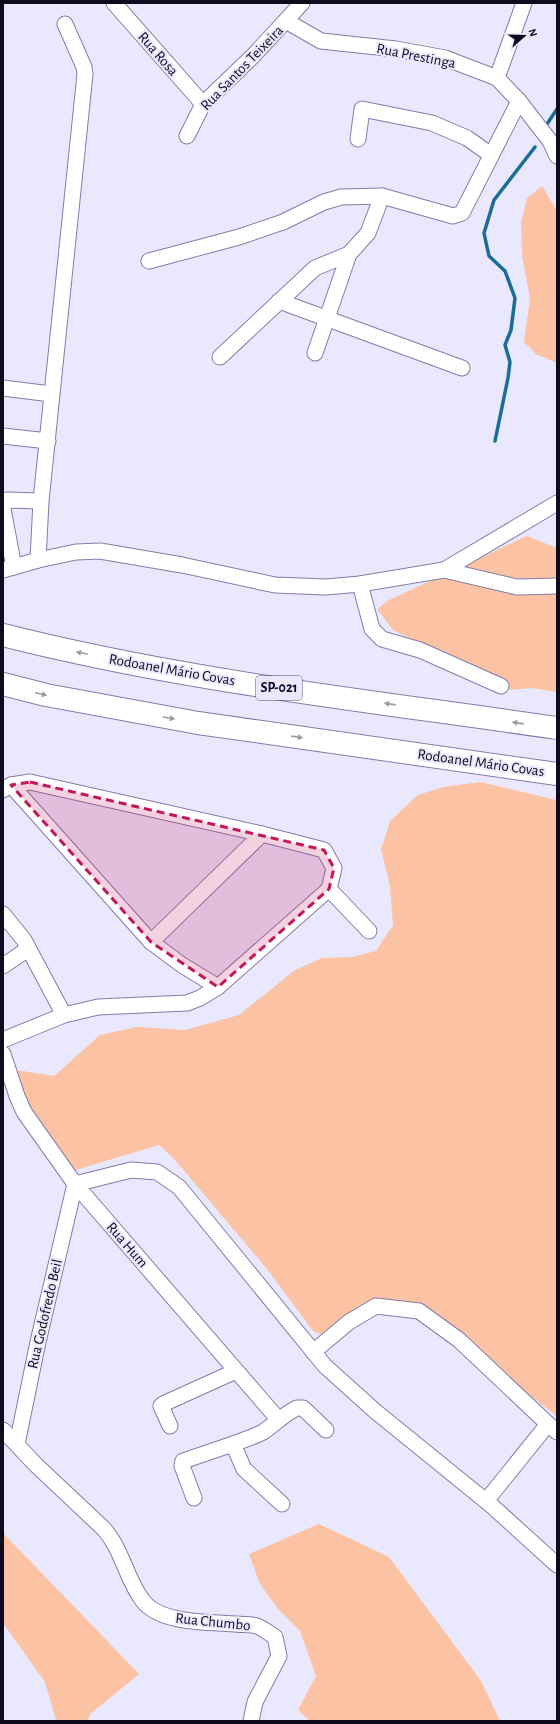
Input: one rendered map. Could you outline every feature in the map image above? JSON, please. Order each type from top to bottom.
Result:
[{"type":"highway","name":"Rodoanel Mário Covas","points":[[3,635],[103,658],[212,678],[557,728]]},
{"type":"highway","name":"Rodoanel Mário Covas","points":[[3,684],[46,695],[198,723],[557,774]]},
{"type":"street","name":"Rua Santos Teixeira","points":[[187,136],[203,104],[302,3]]},
{"type":"street","points":[[496,78],[524,3]]},
{"type":"street","name":"Rua Rosa","points":[[117,4],[203,104]]},
{"type":"street","name":"Rua Prestinga","points":[[286,21],[321,41],[396,49],[445,58],[496,78],[519,101],[550,141],[557,156]]},
{"type":"street","points":[[38,560],[41,501],[48,441],[51,394],[85,74],[84,67],[64,24]]},
{"type":"street","points":[[149,261],[240,237],[283,222],[324,202],[341,197],[382,196],[453,216],[462,213],[519,101]]},
{"type":"street","points":[[358,139],[362,109],[432,123],[467,138],[491,155]]},
{"type":"street","points":[[315,353],[349,254],[368,233],[382,196]]},
{"type":"street","points":[[220,357],[315,268],[349,254]]},
{"type":"street","points":[[279,301],[462,368]]},
{"type":"street","points":[[3,388],[51,394]]},
{"type":"street","points":[[3,436],[48,441]]},
{"type":"street","points":[[41,501],[7,500],[4,503],[3,508],[8,569],[38,560],[76,552],[100,551],[182,565],[270,585],[326,587],[379,582],[444,570],[557,503]]},
{"type":"street","points":[[444,570],[517,587],[557,586]]},
{"type":"street","points":[[360,584],[372,629],[382,639],[420,650],[501,686]]},
{"type":"street","points":[[3,1040],[64,1015],[98,1007],[187,1004],[200,998],[218,987],[328,889],[334,868],[324,850],[262,834],[30,782],[7,788],[152,942],[182,965],[218,987]]},
{"type":"street","points":[[152,942],[262,834]]},
{"type":"street","points":[[328,889],[369,931]]},
{"type":"street","points":[[3,914],[24,940],[64,1015]]},
{"type":"street","points":[[3,966],[28,949]]},
{"type":"street","name":"Rua Hum","points":[[3,1054],[24,1112],[75,1184],[278,1419]]},
{"type":"street","points":[[75,1184],[131,1170],[157,1172],[179,1187],[325,1366],[375,1411],[486,1501],[557,1565]]},
{"type":"street","name":"Rua Godofredo Beil","points":[[17,1444],[38,1342],[75,1184]]},
{"type":"street","points":[[314,1352],[350,1322],[376,1306],[419,1311],[459,1340],[553,1428],[486,1501]]},
{"type":"street","points":[[170,1426],[161,1406],[236,1371]]},
{"type":"street","points":[[194,1498],[182,1466],[183,1461],[233,1444],[262,1432],[278,1419],[286,1417],[297,1408],[304,1408],[326,1430]]},
{"type":"street","name":"Rua Chumbo","points":[[3,1430],[36,1465],[114,1540],[137,1591],[144,1602],[154,1610],[165,1616],[195,1621],[257,1626],[275,1637],[279,1656],[255,1702],[251,1721]]},
{"type":"street","points":[[233,1444],[244,1469],[282,1504]]},
{"type":"highlighted area","points":[[30,782],[324,850],[334,868],[329,889],[218,987],[151,942],[11,785]]},
{"type":"shaded area","points":[[542,186],[557,211],[557,363],[536,354],[524,342],[530,298],[522,256],[521,223],[527,198]]},
{"type":"shaded area","points":[[527,536],[557,548],[557,692],[531,688],[511,690],[393,630],[377,609],[389,600]]},
{"type":"shaded area","points":[[481,782],[556,800],[557,808],[557,1416],[419,1311],[376,1306],[329,1338],[313,1331],[267,1269],[175,1160],[159,1145],[69,1172],[27,1111],[10,1069],[54,1076],[100,1035],[136,1027],[185,1030],[239,1015],[295,970],[322,958],[352,957],[376,951],[393,925],[390,886],[381,850],[390,821],[418,795],[443,787]]},
{"type":"shaded area","points":[[319,1524],[389,1557],[481,1681],[500,1721],[310,1721],[298,1710],[316,1676],[300,1631],[278,1609],[260,1584],[249,1554]]},
{"type":"shaded area","points":[[3,1533],[139,1674],[90,1714],[88,1721],[56,1720],[45,1682],[3,1623]]},
{"type":"waterway","points":[[547,124],[557,109]]},
{"type":"waterway","points":[[495,441],[508,378],[510,362],[505,345],[511,330],[515,298],[505,271],[489,256],[484,233],[494,200],[535,147]]}]
